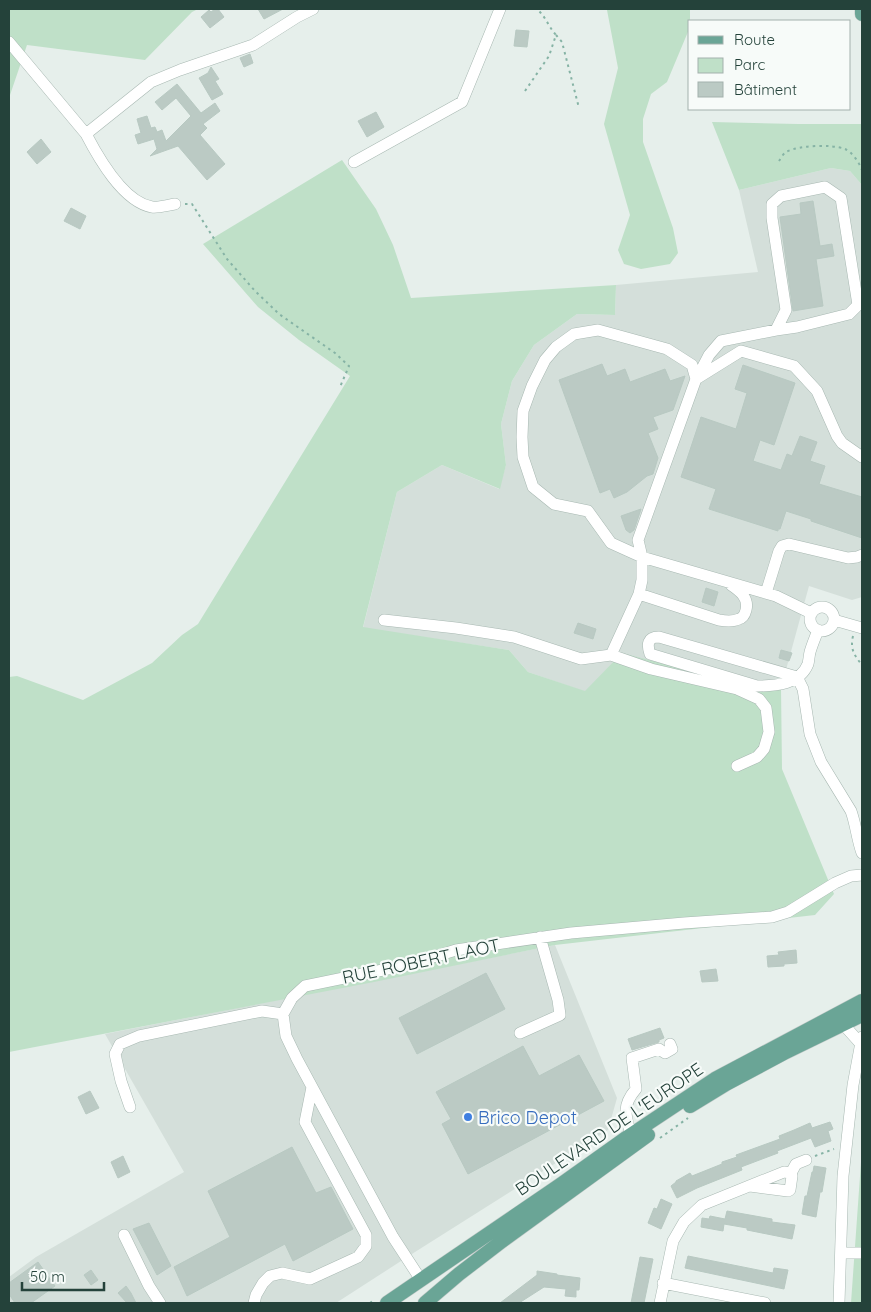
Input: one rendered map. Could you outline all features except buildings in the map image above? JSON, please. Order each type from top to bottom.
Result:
[{"type":"main road","points":[[862,9],[862,14]]},
{"type":"main road","name":"BOULEVARD DE L'EUROPE","points":[[386,1303],[560,1185],[631,1134],[715,1079],[862,1001]]},
{"type":"main road","name":"BOULEVARD DE L'EUROPE","points":[[425,1303],[502,1241],[669,1120],[726,1084],[862,1014]]},
{"type":"street","points":[[86,134],[151,82],[253,45],[296,13],[313,9]]},
{"type":"street","points":[[354,162],[462,102],[500,9]]},
{"type":"street","points":[[9,42],[86,134],[94,150],[116,182],[134,200],[152,207],[175,204]]},
{"type":"street","points":[[611,655],[639,594],[642,580],[642,557],[638,540],[696,379],[709,355],[720,341],[797,327],[849,314],[858,305],[841,198],[825,187],[781,196],[772,204],[772,218],[786,310],[776,330]]},
{"type":"street","points":[[696,379],[692,365],[666,349],[598,330],[574,334],[556,347],[545,360],[532,386],[523,411],[523,457],[533,486],[554,504],[588,511],[611,543],[642,557],[771,595],[811,613]]},
{"type":"street","points":[[696,379],[740,351],[794,366],[817,391],[842,443],[862,457]]},
{"type":"street","points":[[771,595],[779,551],[782,546],[789,544],[848,558],[862,555]]},
{"type":"street","points":[[639,594],[719,620],[732,621],[740,619],[745,614],[747,606],[745,598],[738,589],[727,582]]},
{"type":"street","points":[[825,607],[832,612],[834,620],[833,624],[826,630],[818,630],[812,625],[810,617],[811,613],[817,608],[825,607]]},
{"type":"street","points":[[384,620],[514,637],[581,659],[611,655],[651,669],[737,689],[759,699],[766,708],[769,732],[764,749],[757,758],[737,766]]},
{"type":"street","points":[[834,620],[859,627]]},
{"type":"street","points":[[818,630],[807,665],[797,677],[784,684],[771,686],[757,686],[650,654],[648,646],[649,640],[653,637],[659,637],[797,677],[803,689],[810,734],[821,762],[851,811],[862,852]]},
{"type":"street","name":"RUE ROBERT LAOT","points":[[283,1014],[292,998],[306,986],[406,965],[456,950],[540,937],[772,917],[788,912],[835,883],[851,876],[862,874]]},
{"type":"street","points":[[520,1033],[560,1015],[558,1000],[540,937]]},
{"type":"street","points":[[130,1107],[121,1081],[115,1054],[120,1044],[138,1036],[262,1011],[283,1014],[286,1036],[297,1059],[393,1237],[420,1280]]},
{"type":"street","points":[[839,1303],[845,1150],[861,1040],[843,1024]]},
{"type":"street","points":[[631,1134],[625,1106],[629,1096],[636,1089],[632,1058],[659,1049],[665,1053],[672,1049],[670,1044]]},
{"type":"street","points":[[254,1303],[263,1283],[270,1276],[282,1273],[310,1279],[358,1257],[366,1246],[366,1235],[305,1122],[312,1087]]},
{"type":"street","points":[[750,1186],[788,1191],[790,1190],[791,1173],[796,1164],[806,1160]]},
{"type":"street","points":[[660,1303],[673,1241],[684,1222],[702,1206],[784,1172],[791,1173]]},
{"type":"street","points":[[124,1235],[149,1286],[160,1303]]},
{"type":"street","points":[[841,1252],[862,1253]]},
{"type":"street","points":[[663,1283],[765,1303]]},
{"type":"path","points":[[537,9],[544,15],[549,27],[562,42],[579,108]]},
{"type":"path","points":[[525,91],[549,56],[556,35]]},
{"type":"path","points":[[779,161],[784,153],[791,150],[829,146],[846,149],[860,163],[862,170]]},
{"type":"path","points":[[175,204],[192,204],[227,259],[255,291],[279,314],[336,353],[349,366],[340,387]]},
{"type":"path","points":[[859,627],[852,642],[852,651],[862,665]]},
{"type":"path","points":[[654,1142],[692,1116]]},
{"type":"path","points":[[806,1160],[834,1149],[845,1150]]},
{"type":"shaded area","points":[[831,168],[850,171],[862,185],[862,597],[852,600],[809,586],[781,688],[586,692],[528,672],[509,650],[363,628],[397,492],[442,465],[499,489],[506,465],[501,424],[512,381],[534,345],[577,314],[615,315],[616,285],[758,272],[739,190]]},
{"type":"shaded area","points":[[555,945],[617,1098],[608,1130],[336,1303],[9,1303],[9,1277],[36,1257],[184,1172],[105,1034]]},
{"type":"green space","points":[[9,9],[198,9],[192,12],[145,60],[27,45],[9,98]]},
{"type":"green space","points":[[690,9],[688,32],[667,82],[651,94],[643,119],[643,142],[673,228],[678,253],[670,264],[641,269],[624,264],[618,250],[630,215],[604,124],[618,68],[607,10]]},
{"type":"green space","points":[[712,122],[862,124],[862,185],[850,171],[831,168],[739,190]]},
{"type":"green space","points":[[342,160],[376,209],[393,245],[411,298],[616,285],[615,315],[577,314],[534,345],[512,381],[501,424],[506,465],[500,489],[442,465],[397,492],[363,627],[509,650],[528,672],[585,691],[622,653],[761,689],[781,688],[782,769],[834,894],[815,915],[555,945],[374,982],[9,1052],[9,677],[17,676],[83,700],[152,663],[182,635],[198,624],[350,376],[299,340],[258,307],[203,244]]},
{"type":"green space","points":[[862,1148],[862,1303],[851,1303]]},
{"type":"place","name":"Brico Depot","points":[[468,1117]]}]
